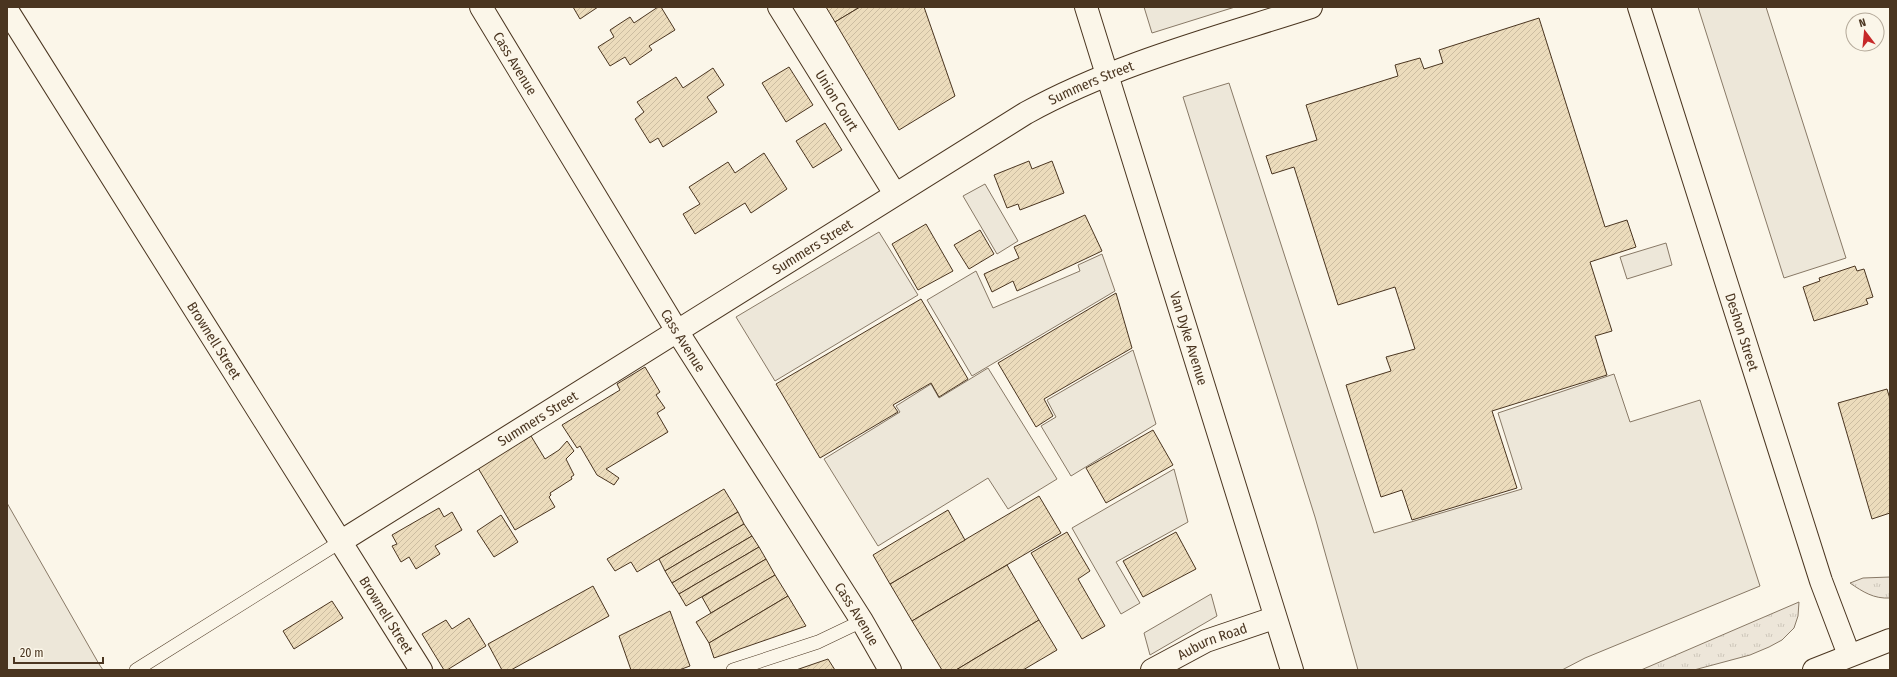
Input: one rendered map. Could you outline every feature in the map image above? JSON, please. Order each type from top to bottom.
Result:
[{"type":"main road","name":"Cass Avenue","points":[[481,7],[678,331],[862,621],[890,670]]},
{"type":"main road","name":"Union Court","points":[[779,7],[895,194]]},
{"type":"main road","name":"Van Dyke Avenue","points":[[1086,7],[1274,618],[1292,670]]},
{"type":"main road","name":"Summers Street","points":[[340,542],[895,194],[1026,113],[1060,94],[1107,74],[1148,59],[1311,7]]},
{"type":"main road","name":"Deshon Street","points":[[1639,7],[1821,581],[1849,655]]},
{"type":"main road","name":"Brownell Street","points":[[7,10],[421,670]]},
{"type":"main road","name":"Auburn Road","points":[[1152,670],[1206,641],[1274,618]]},
{"type":"main road","points":[[1814,670],[1890,640]]},
{"type":"lane","points":[[136,670],[340,542]]},
{"type":"lane","points":[[733,670],[818,642],[862,621]]},
{"type":"green space","points":[[1890,577],[1890,598],[1869,594],[1850,583],[1863,578]]},
{"type":"green space","points":[[1799,602],[1798,616],[1794,628],[1782,640],[1769,647],[1750,655],[1694,670],[1641,670]]},
{"type":"shaded area","points":[[1144,7],[1235,7],[1152,33]]},
{"type":"shaded area","points":[[1698,7],[1766,7],[1846,258],[1784,278]]},
{"type":"shaded area","points":[[1229,83],[1374,533],[1522,489],[1498,413],[1614,374],[1630,422],[1700,400],[1760,586],[1585,658],[1562,670],[1358,670],[1315,517],[1183,97]]},
{"type":"shaded area","points":[[985,184],[1018,241],[997,254],[963,196]]},
{"type":"shaded area","points":[[879,232],[918,295],[775,381],[736,317]]},
{"type":"shaded area","points":[[1666,243],[1672,265],[1627,279],[1620,257]]},
{"type":"shaded area","points":[[1102,254],[1115,291],[972,376],[927,300],[976,271],[993,308],[1080,271],[1078,265]]},
{"type":"shaded area","points":[[1133,350],[1156,424],[1071,476],[1041,426],[1056,417],[1047,400]]},
{"type":"shaded area","points":[[988,368],[1057,479],[1008,509],[988,478],[878,546],[824,459],[900,412],[896,406],[931,384],[939,398]]},
{"type":"shaded area","points":[[1174,469],[1188,522],[1116,562],[1140,603],[1121,614],[1072,528]]},
{"type":"shaded area","points":[[7,503],[99,664],[103,670],[7,670]]},
{"type":"shaded area","points":[[1211,594],[1217,616],[1150,655],[1144,633]]},
{"type":"building","points":[[573,7],[598,7],[580,19]]},
{"type":"building","points":[[658,7],[661,7],[675,30],[649,46],[652,50],[630,65],[625,57],[610,66],[598,47],[614,37],[610,30],[630,17],[634,23]]},
{"type":"building","points":[[826,7],[860,7],[835,22]]},
{"type":"building","points":[[860,7],[924,7],[955,96],[899,130],[835,22]]},
{"type":"building","points":[[1539,18],[1605,227],[1627,220],[1636,247],[1590,262],[1612,331],[1595,336],[1607,375],[1492,411],[1517,488],[1412,520],[1402,490],[1381,497],[1346,385],[1391,371],[1386,357],[1415,349],[1395,287],[1338,305],[1294,167],[1272,174],[1266,156],[1317,140],[1306,105],[1398,76],[1395,65],[1420,58],[1424,69],[1443,63],[1439,50]]},
{"type":"building","points":[[789,67],[813,105],[786,122],[762,83]]},
{"type":"building","points":[[713,68],[724,85],[707,97],[717,112],[663,147],[658,138],[650,143],[635,119],[644,112],[637,102],[676,77],[683,88]]},
{"type":"building","points":[[825,123],[842,150],[813,168],[796,141]]},
{"type":"building","points":[[764,153],[787,189],[751,213],[745,203],[695,234],[683,214],[700,204],[689,187],[728,162],[735,173]]},
{"type":"building","points":[[1029,161],[1032,169],[1052,161],[1064,193],[1020,210],[1018,204],[1007,208],[994,175]]},
{"type":"building","points":[[1085,215],[1102,251],[1017,291],[1013,281],[992,292],[984,274],[1019,258],[1014,247]]},
{"type":"building","points":[[926,224],[953,271],[918,290],[892,244]]},
{"type":"building","points":[[980,230],[994,254],[969,269],[954,245]]},
{"type":"building","points":[[1855,266],[1857,271],[1864,269],[1873,297],[1866,299],[1868,304],[1814,321],[1803,287],[1820,281],[1819,278]]},
{"type":"building","points":[[1116,293],[1132,348],[1044,399],[1053,416],[1036,427],[998,363]]},
{"type":"building","points":[[921,299],[968,379],[939,397],[931,383],[893,405],[898,412],[820,458],[776,384]]},
{"type":"building","points":[[645,367],[660,392],[656,395],[665,408],[657,413],[668,432],[606,469],[619,478],[614,485],[597,475],[580,446],[577,448],[562,425],[620,390],[617,384]]},
{"type":"building","points":[[1887,389],[1890,399],[1890,513],[1872,519],[1838,403]]},
{"type":"building","points":[[1153,430],[1173,465],[1106,503],[1086,468]]},
{"type":"building","points":[[531,436],[545,459],[559,450],[567,441],[574,451],[566,459],[574,475],[571,477],[572,479],[550,493],[551,495],[549,497],[555,507],[515,530],[478,468]]},
{"type":"building","points":[[724,489],[738,512],[637,572],[631,562],[615,571],[607,559]]},
{"type":"building","points":[[1039,496],[1061,533],[912,621],[890,584]]},
{"type":"building","points":[[439,508],[444,517],[452,512],[462,530],[435,546],[440,554],[416,569],[409,557],[401,562],[392,546],[397,544],[392,535]]},
{"type":"building","points":[[948,510],[965,540],[890,584],[873,555]]},
{"type":"building","points":[[738,512],[744,524],[665,571],[659,559]]},
{"type":"building","points":[[501,515],[518,542],[494,557],[477,531]]},
{"type":"building","points":[[744,524],[752,536],[672,583],[665,571]]},
{"type":"building","points":[[1067,532],[1090,571],[1078,579],[1105,626],[1082,639],[1031,553]]},
{"type":"building","points":[[1176,532],[1196,569],[1143,597],[1123,561]]},
{"type":"building","points":[[752,536],[759,547],[679,594],[672,583]]},
{"type":"building","points":[[759,547],[766,559],[686,606],[679,594]]},
{"type":"building","points":[[766,559],[775,575],[711,613],[702,597]]},
{"type":"building","points":[[1007,565],[1039,620],[956,670],[942,670],[912,621]]},
{"type":"building","points":[[775,575],[788,596],[709,643],[696,622]]},
{"type":"building","points":[[593,586],[609,616],[511,670],[502,670],[488,644]]},
{"type":"building","points":[[788,596],[806,626],[714,658],[709,643]]},
{"type":"building","points":[[332,601],[343,618],[294,649],[283,631]]},
{"type":"building","points":[[670,611],[690,666],[679,670],[631,670],[619,636]]},
{"type":"building","points":[[469,618],[486,646],[447,670],[444,670],[422,634],[446,620],[452,629]]},
{"type":"building","points":[[1039,620],[1057,650],[1023,670],[956,670]]},
{"type":"building","points":[[828,659],[835,670],[796,670]]}]
